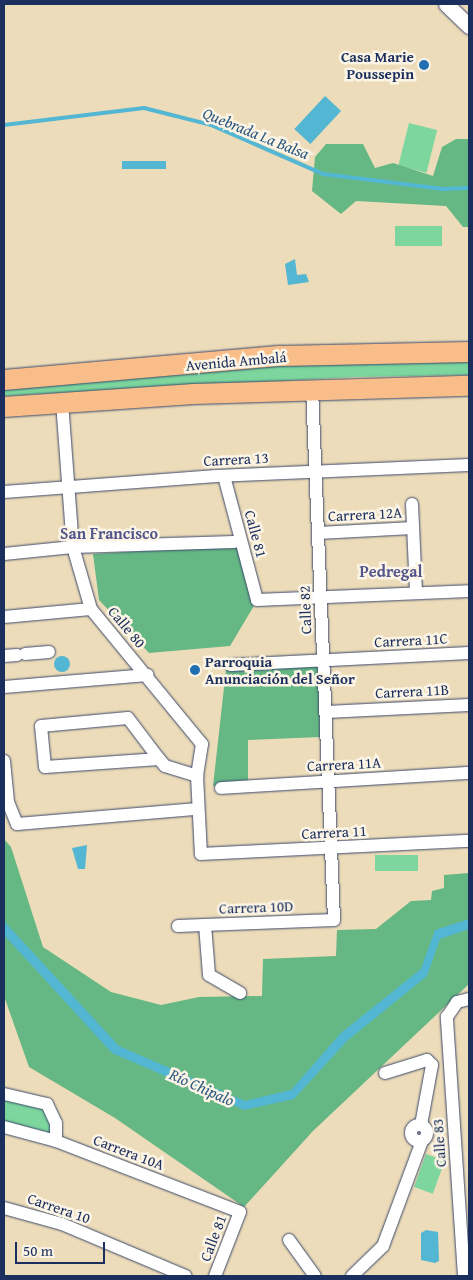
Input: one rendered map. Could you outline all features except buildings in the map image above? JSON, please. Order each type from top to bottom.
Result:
[{"type":"main road","name":"Avenida Ambalá","points":[[4,380],[281,356],[469,352]]},
{"type":"main road","name":"Avenida Ambalá","points":[[4,407],[62,402],[312,389],[469,386]]},
{"type":"street","points":[[446,4],[469,26]]},
{"type":"street","name":"Calle 82","points":[[312,389],[334,920]]},
{"type":"street","name":"Calle 80","points":[[62,402],[73,547],[91,609],[202,744],[197,776],[197,809],[201,854]]},
{"type":"street","name":"Carrera 13","points":[[4,492],[224,476],[469,465]]},
{"type":"street","name":"Calle 81","points":[[224,476],[257,600],[321,598]]},
{"type":"street","points":[[412,504],[416,593]]},
{"type":"street","name":"Carrera 12A","points":[[318,532],[413,528]]},
{"type":"street","points":[[4,554],[73,547],[234,542]]},
{"type":"street","points":[[321,598],[469,591]]},
{"type":"street","points":[[4,617],[91,609]]},
{"type":"street","points":[[4,656],[49,652]]},
{"type":"street","name":"Carrera 11C","points":[[231,665],[469,653]]},
{"type":"street","points":[[4,688],[147,675]]},
{"type":"street","name":"Carrera 11B","points":[[326,712],[469,705]]},
{"type":"street","points":[[159,758],[45,767],[41,726],[128,718],[159,758],[165,766],[197,776]]},
{"type":"street","points":[[4,761],[6,800],[17,824],[197,809]]},
{"type":"street","name":"Carrera 11A","points":[[221,788],[469,773]]},
{"type":"street","name":"Carrera 11","points":[[201,854],[469,841]]},
{"type":"street","name":"Carrera 10D","points":[[178,926],[334,920]]},
{"type":"street","points":[[205,925],[209,975],[240,993]]},
{"type":"street","name":"Calle 83","points":[[464,1276],[464,1205],[450,1009],[469,999]]},
{"type":"street","points":[[352,1276],[383,1246],[422,1141],[414,1140],[411,1134],[421,1125],[432,1065],[427,1060],[385,1073]]},
{"type":"street","points":[[4,1094],[47,1104],[56,1123],[56,1141]]},
{"type":"street","name":"Carrera 10A","points":[[4,1127],[56,1141],[240,1212]]},
{"type":"street","name":"Carrera 10","points":[[4,1208],[62,1224],[186,1276]]},
{"type":"street","name":"Calle 81","points":[[215,1276],[240,1212]]},
{"type":"street","points":[[289,1240],[315,1276]]},
{"type":"green space","points":[[409,123],[437,130],[426,173],[398,166]]},
{"type":"green space","points":[[456,139],[469,139],[469,227],[463,227],[446,206],[356,201],[341,214],[312,191],[315,157],[326,144],[363,144],[375,168],[393,163],[433,176],[442,147]]},
{"type":"green space","points":[[395,226],[442,226],[442,246],[395,246]]},
{"type":"green space","points":[[469,360],[469,375],[353,377],[4,396],[4,384],[286,365]]},
{"type":"green space","points":[[243,545],[255,604],[230,646],[149,653],[99,600],[93,554]]},
{"type":"green space","points":[[319,665],[320,737],[248,740],[248,783],[213,786],[226,670]]},
{"type":"green space","points":[[4,839],[11,847],[43,947],[111,992],[161,1005],[199,997],[262,996],[263,959],[336,956],[337,930],[376,929],[411,901],[431,900],[432,891],[444,888],[444,875],[469,873],[469,984],[313,1131],[244,1207],[115,1118],[29,1067],[4,996]]},
{"type":"green space","points":[[375,855],[418,855],[418,871],[375,871]]},
{"type":"green space","points":[[4,1096],[51,1111],[51,1133],[4,1121]]},
{"type":"green space","points":[[426,1154],[445,1161],[433,1194],[414,1187]]},
{"type":"water","points":[[325,96],[341,111],[310,144],[294,129]]},
{"type":"water","points":[[122,161],[166,161],[166,169],[122,169]]},
{"type":"water","points":[[295,259],[297,275],[306,274],[309,282],[288,285],[285,264]]},
{"type":"water","points":[[62,656],[68,658],[70,664],[68,670],[62,672],[56,670],[54,664],[56,658]]},
{"type":"water","points":[[87,845],[85,869],[78,869],[72,848]]},
{"type":"water","name":"Río Chipalo","points":[[469,919],[469,929],[440,939],[427,976],[347,1041],[294,1099],[244,1110],[112,1053],[4,935],[4,921],[119,1046],[245,1101],[291,1090],[341,1033],[421,969],[435,930]]},
{"type":"water","points":[[426,1230],[438,1232],[439,1261],[435,1263],[421,1260],[421,1233]]},
{"type":"waterway","name":"Quebrada La Balsa","points":[[4,125],[144,108],[211,125],[323,174],[443,189],[469,188]]},
{"type":"place","name":"Casa Marie Poussepin","points":[[424,65]]},
{"type":"place","name":"Parroquia Anunciación del Señor","points":[[195,670]]},
{"type":"district","name":"San Francisco","points":[[109,533]]},
{"type":"district","name":"Pedregal","points":[[391,571]]}]
